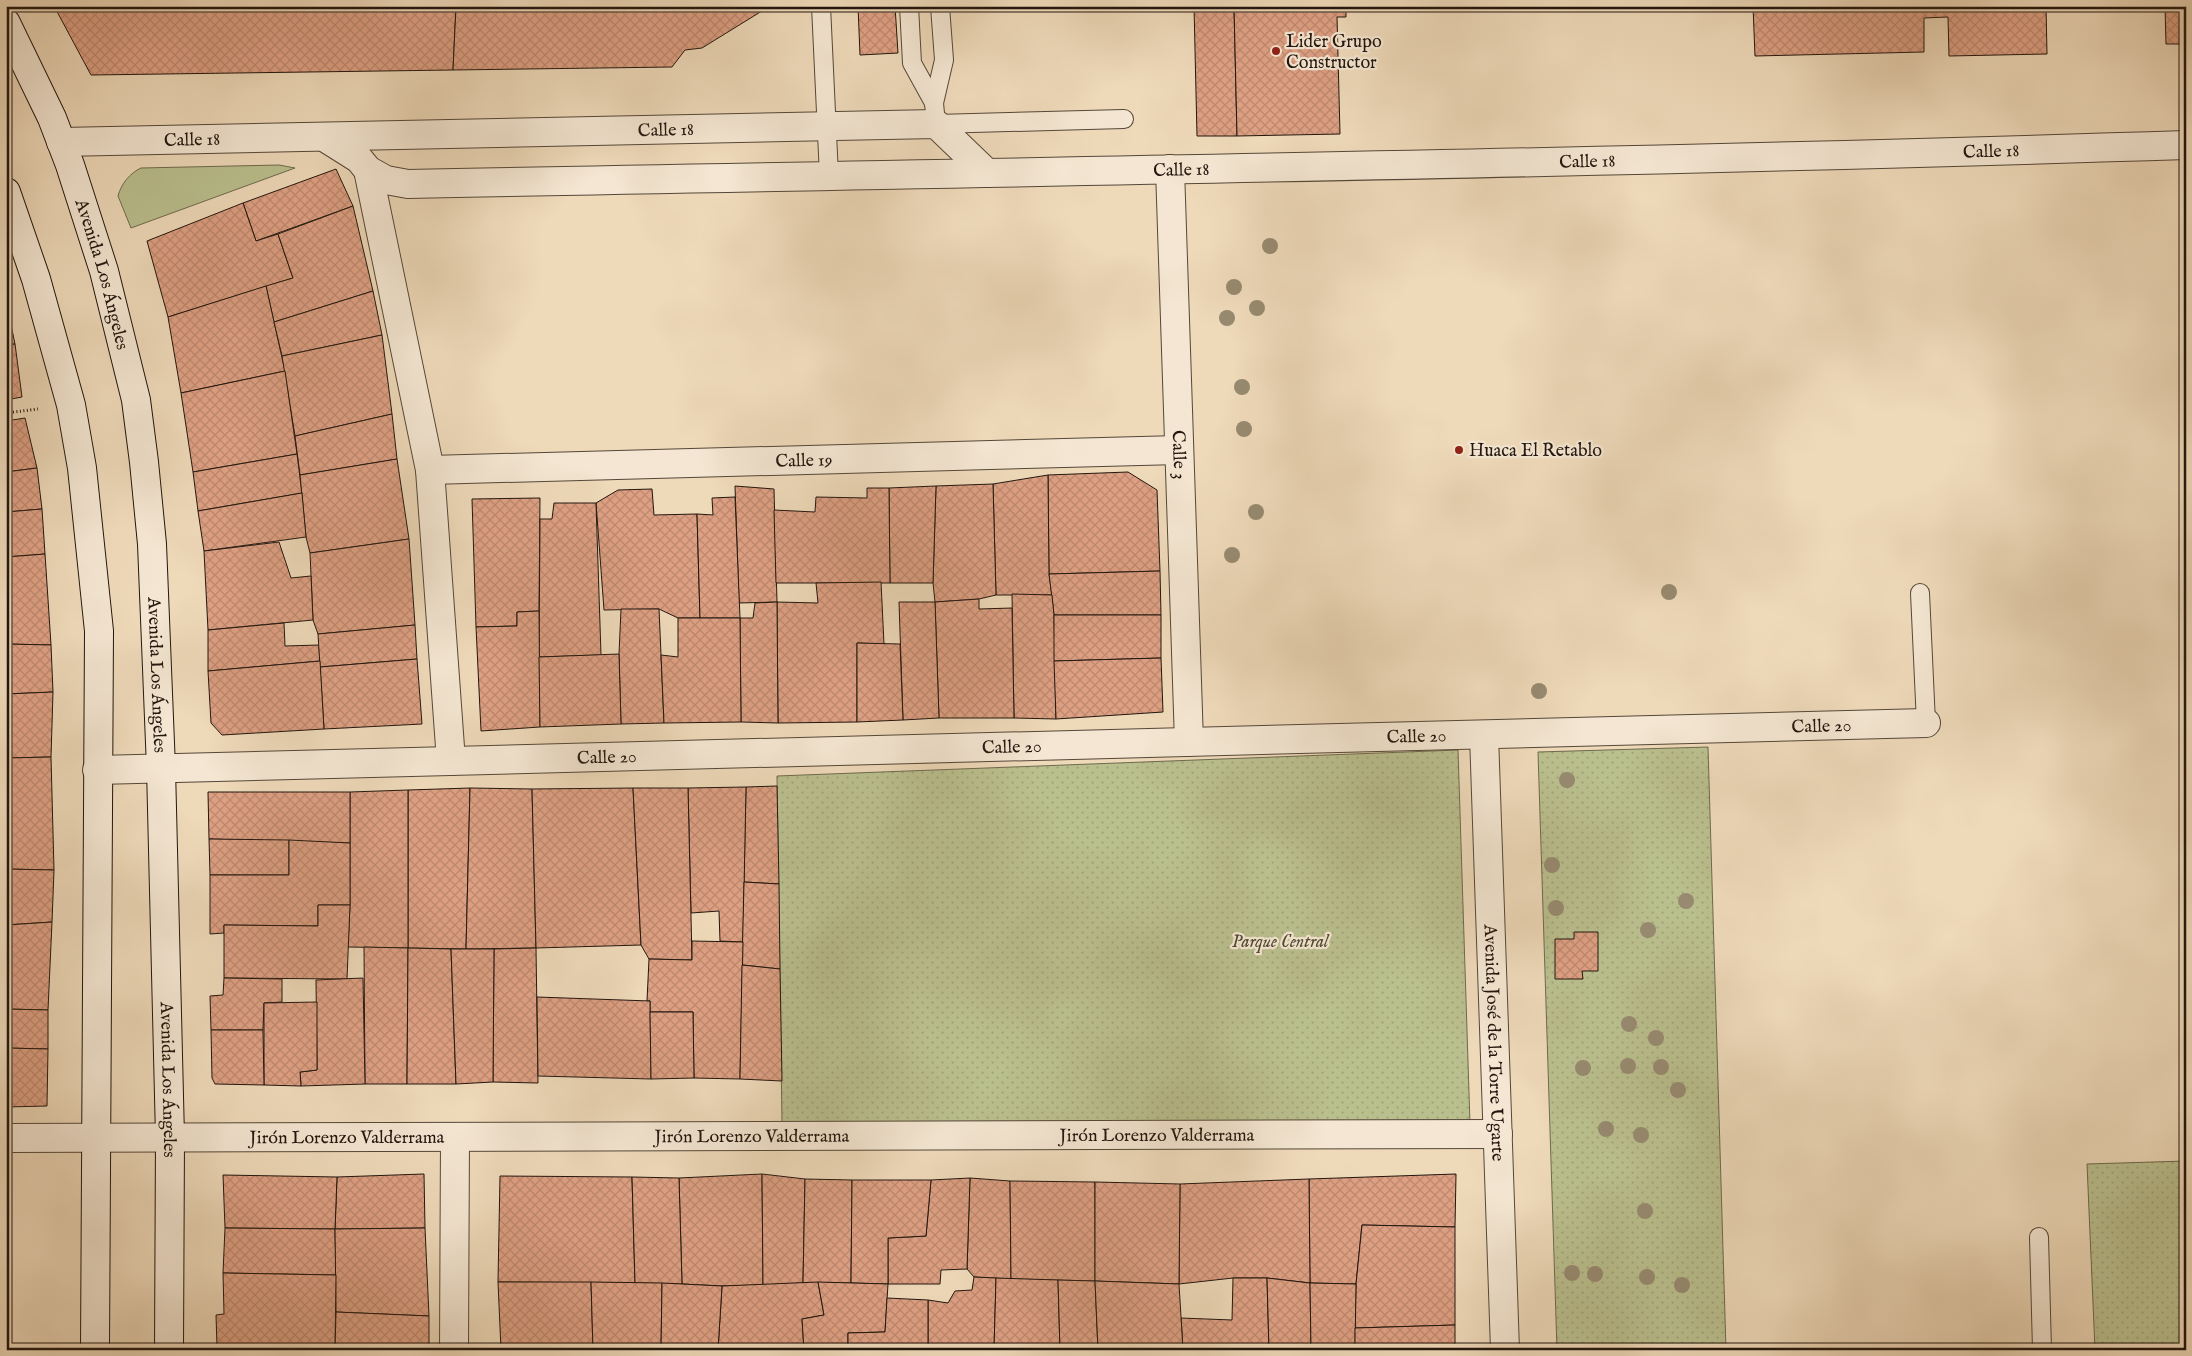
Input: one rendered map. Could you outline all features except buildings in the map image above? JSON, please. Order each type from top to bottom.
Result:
[{"type":"street","name":"Avenida Los Ángeles","points":[[6,23],[26,61],[61,142],[104,271],[136,400],[152,544],[161,768],[170,1137],[169,1350]]},
{"type":"street","name":"Calle 18","points":[[61,142],[826,126],[935,113]]},
{"type":"street","points":[[935,113],[987,173]]},
{"type":"street","name":"Calle 18","points":[[324,136],[359,159],[368,170],[386,180],[408,184],[1948,152],[2186,145]]},
{"type":"street","name":"Calle 3","points":[[1170,169],[1189,742]]},
{"type":"street","points":[[368,170],[430,470],[451,761]]},
{"type":"street","points":[[6,192],[36,279],[71,405],[82,468],[99,631],[95,1350]]},
{"type":"street","name":"Calle 19","points":[[430,470],[1179,450]]},
{"type":"street","name":"Calle 20","points":[[97,770],[1926,723]]},
{"type":"street","name":"Avenida José de la Torre Ugarte","points":[[1484,735],[1505,1350]]},
{"type":"street","name":"Jirón Lorenzo Valderrama","points":[[6,1138],[1498,1134]]},
{"type":"street","points":[[454,1350],[455,1137]]},
{"type":"lane","points":[[821,6],[828,176]]},
{"type":"lane","points":[[909,6],[912,63],[935,113]]},
{"type":"lane","points":[[935,113],[944,60],[940,6]]},
{"type":"lane","points":[[935,113],[1124,119]]},
{"type":"lane","points":[[1920,594],[1926,723]]},
{"type":"lane","points":[[2039,1237],[2042,1350]]},
{"type":"green space","points":[[279,165],[295,168],[131,228],[118,196],[126,179],[141,168]]},
{"type":"green space","points":[[1708,747],[1726,1350],[1557,1350],[1538,752]]},
{"type":"green space","name":"Parque Central","points":[[1458,750],[1470,1124],[782,1123],[777,776]]},
{"type":"green space","points":[[2186,1161],[2186,1350],[2095,1350],[2087,1164]]},
{"type":"place","name":"Lider Grupo Constructor","points":[[1276,51]]},
{"type":"place","name":"Huaca El Retablo","points":[[1459,450]]}]
